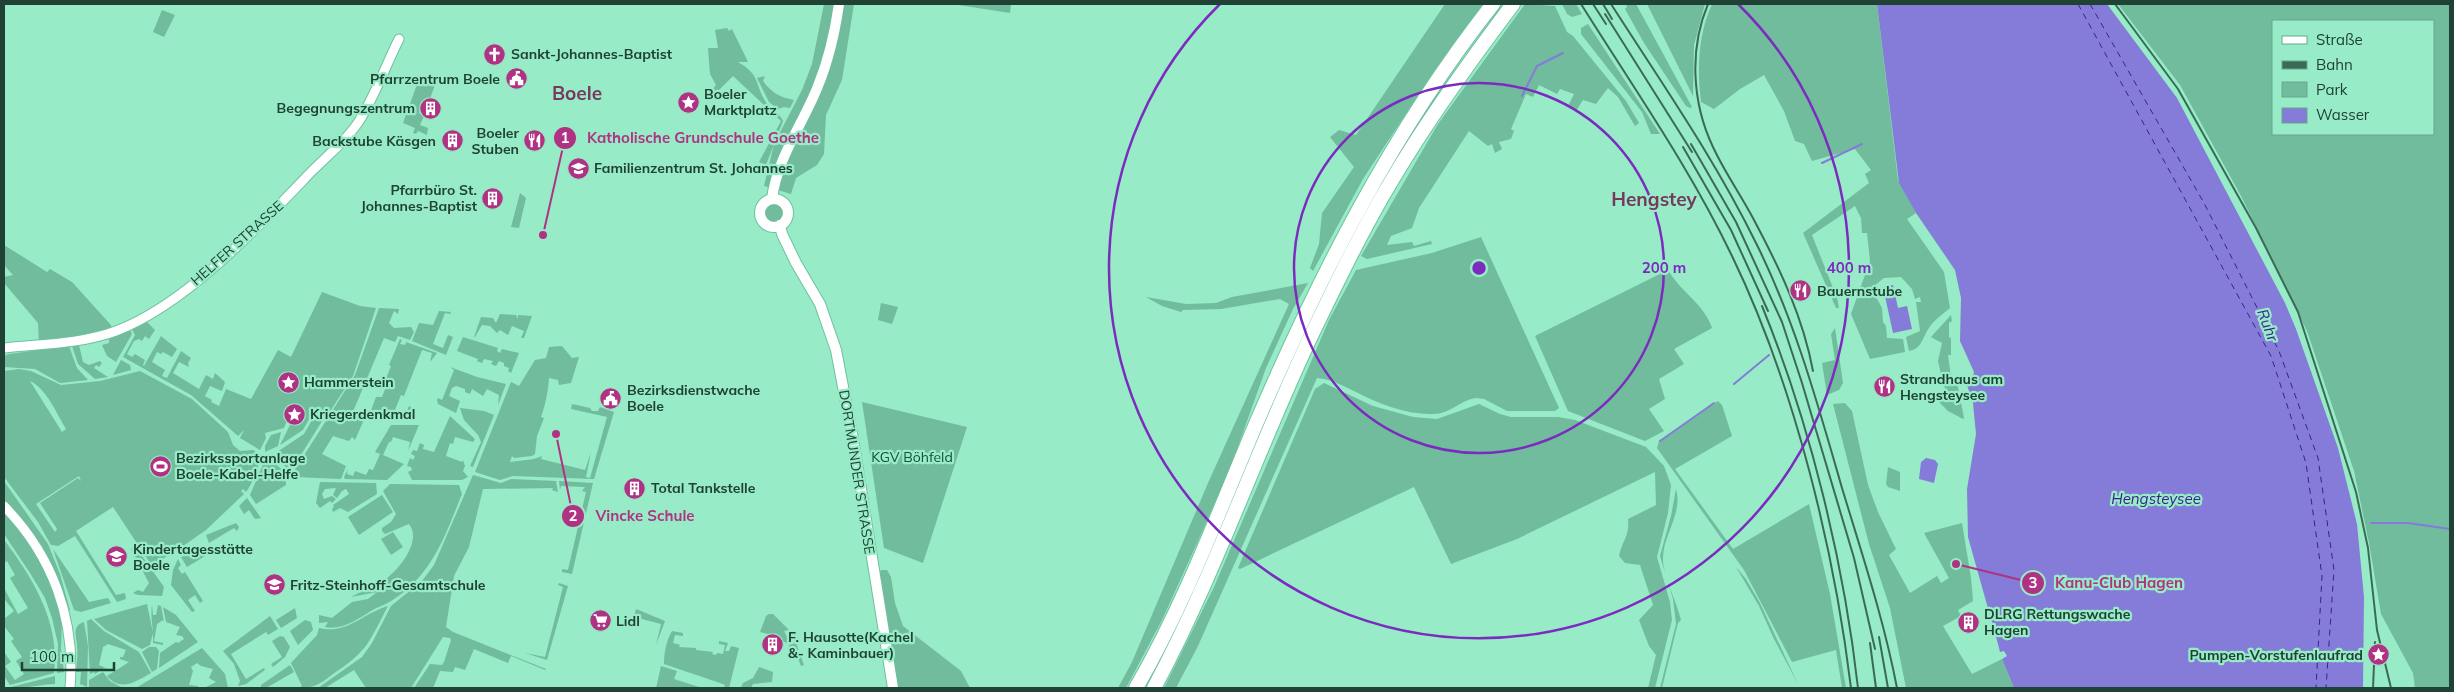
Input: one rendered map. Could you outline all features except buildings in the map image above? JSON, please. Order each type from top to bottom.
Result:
[{"type":"highway","points":[[1136,688],[1206,544],[1334,253],[1379,172],[1420,105],[1493,4]]},
{"type":"highway","points":[[1156,686],[1206,582],[1311,337],[1358,242],[1391,181],[1432,116],[1513,4]]},
{"type":"main road","points":[[776,200],[784,160],[818,87],[828,58],[839,4]]},
{"type":"main road","points":[[776,200],[785,205],[787,213],[786,220],[776,226],[765,224],[760,215],[764,204],[776,200]]},
{"type":"main road","name":"DORTMUNDER STRASSE","points":[[776,226],[820,304],[836,350],[853,439],[893,688]]},
{"type":"street","name":"HELFER STRASSE","points":[[4,348],[78,340],[114,331],[149,315],[179,294],[256,230],[354,128],[367,106],[399,39]]},
{"type":"street","points":[[4,506],[36,544],[57,586],[70,639],[70,688]]},
{"type":"green space","points":[[824,4],[854,4],[842,80],[826,115],[824,154],[817,165],[796,178],[791,194],[764,186],[774,144],[802,90],[812,64]]},
{"type":"green space","points":[[952,4],[1011,4],[1010,13]]},
{"type":"green space","points":[[1445,4],[1483,4],[1432,74],[1363,179],[1313,271],[1310,268],[1319,244],[1322,213],[1354,167],[1330,137],[1339,130],[1356,135]]},
{"type":"green space","points":[[1525,4],[1555,6],[1567,32],[1573,36],[1626,101],[1639,123],[1635,126],[1618,97],[1608,88],[1596,104],[1583,100],[1576,111],[1568,106],[1574,94],[1560,89],[1557,94],[1539,85],[1533,97],[1526,94],[1511,129],[1514,131],[1511,139],[1499,142],[1502,149],[1495,153],[1492,144],[1488,146],[1469,131],[1419,208],[1412,228],[1391,236],[1387,245],[1412,242],[1414,246],[1431,241],[1432,244],[1367,259],[1361,256],[1438,124]]},
{"type":"green space","points":[[1562,4],[1576,4],[1582,14],[1572,17],[1567,14]]},
{"type":"green space","points":[[1626,4],[1636,4],[1692,107],[1686,106],[1644,43],[1625,9],[1627,7]]},
{"type":"green space","points":[[1647,4],[1705,4],[1694,45],[1693,96]]},
{"type":"green space","points":[[1712,4],[1877,4],[1898,180],[1916,213],[1907,219],[1944,272],[1950,308],[1931,325],[1917,348],[1909,351],[1906,337],[1920,331],[1916,302],[1921,302],[1920,297],[1915,299],[1912,289],[1901,277],[1884,278],[1874,286],[1876,297],[1882,308],[1887,338],[1903,339],[1905,352],[1870,359],[1851,314],[1870,261],[1867,233],[1862,233],[1861,218],[1855,206],[1812,235],[1837,298],[1839,308],[1836,308],[1803,233],[1869,183],[1865,174],[1871,170],[1855,149],[1812,161],[1804,144],[1795,141],[1784,111],[1764,75],[1740,89],[1714,109],[1701,102],[1699,65],[1701,40]]},
{"type":"green space","points":[[2118,4],[2450,4],[2450,688],[2415,688],[2413,673],[2381,614],[2354,471],[2307,331],[2241,196],[2180,85]]},
{"type":"green space","points":[[162,10],[175,15],[164,37],[153,32]]},
{"type":"green space","points":[[1588,24],[1660,134],[1651,134],[1642,112],[1581,34],[1581,28]]},
{"type":"green space","points":[[727,28],[729,31],[732,29],[748,62],[738,62],[754,76],[767,104],[783,121],[766,165],[759,162],[781,121],[733,76],[717,92],[713,89],[716,85],[710,74],[708,48],[718,48],[715,30]]},
{"type":"green space","points":[[765,76],[763,81],[770,89],[780,96],[794,100],[790,108],[778,109],[769,102],[757,78]]},
{"type":"green space","points":[[419,79],[435,85],[428,104],[424,102],[419,113],[424,116],[420,125],[428,128],[427,135],[418,131],[416,134],[413,133],[415,128],[403,123]]},
{"type":"green space","points":[[520,193],[526,198],[519,228],[511,227]]},
{"type":"green space","points":[[774,204],[780,207],[783,213],[780,219],[774,222],[768,219],[765,213],[768,207]]},
{"type":"green space","points":[[1481,237],[1559,408],[1555,411],[1507,411],[1484,399],[1476,398],[1465,401],[1445,412],[1433,414],[1413,413],[1384,404],[1337,383],[1317,378],[1198,646],[1176,688],[1164,688],[1214,587],[1329,320],[1356,270],[1432,253]]},
{"type":"green space","points":[[4,245],[47,272],[50,269],[72,282],[110,324],[114,331],[39,345],[38,323],[4,283],[4,277],[13,275],[4,265]]},
{"type":"green space","points":[[1668,270],[1704,312],[1712,328],[1674,349],[1684,364],[1659,379],[1665,399],[1649,409],[1664,431],[1645,441],[1568,411],[1535,336]]},
{"type":"green space","points":[[1308,283],[1293,309],[1266,368],[1231,466],[1162,620],[1126,688],[1118,688],[1132,662],[1208,483],[1289,304],[1280,299],[1221,309],[1183,310],[1181,312],[1162,306],[1146,297],[1186,304],[1216,303],[1232,297]]},
{"type":"green space","points":[[322,292],[360,306],[376,308],[353,376],[327,416],[310,408],[313,412],[303,430],[280,445],[291,423],[287,420],[284,428],[265,433],[266,438],[260,450],[240,438],[244,430],[238,436],[191,395],[123,357],[135,335],[132,329],[147,322],[155,330],[149,339],[145,336],[142,341],[139,339],[134,341],[127,354],[132,357],[135,354],[145,360],[144,366],[161,336],[177,349],[172,357],[163,352],[161,354],[157,352],[152,362],[165,370],[162,376],[167,378],[181,351],[191,358],[188,363],[189,367],[179,362],[173,373],[199,389],[206,375],[213,379],[215,373],[225,382],[222,391],[210,386],[205,396],[212,400],[211,402],[219,406],[226,389],[251,399],[278,350],[291,357]]},
{"type":"green space","points":[[881,303],[898,307],[892,324],[878,320]]},
{"type":"green space","points":[[379,308],[399,309],[398,314],[394,311],[389,323],[394,328],[411,327],[414,332],[410,340],[398,336],[395,342],[384,338],[352,414],[362,419],[365,411],[367,413],[355,440],[352,437],[349,441],[333,436],[322,454],[346,466],[341,479],[295,477],[293,473],[355,375]]},
{"type":"green space","points":[[439,311],[451,312],[450,314],[445,313],[433,344],[443,348],[448,335],[453,337],[446,355],[412,341],[419,323],[433,325]]},
{"type":"green space","points":[[500,314],[516,315],[518,319],[518,315],[532,316],[524,338],[521,338],[524,331],[512,326],[508,335],[500,330],[497,333],[490,326],[482,325],[474,337],[481,317],[493,318],[496,323]]},
{"type":"green space","points":[[1951,315],[1952,321],[1949,323],[1949,337],[1951,338],[1951,355],[1948,355],[1951,377],[1943,383],[1938,361],[1942,343],[1931,337]]},
{"type":"green space","points":[[1835,328],[1843,383],[1839,390],[1827,395],[1822,363],[1835,360],[1831,334]]},
{"type":"green space","points":[[130,330],[132,334],[116,362],[107,356],[102,345],[109,343],[109,339]]},
{"type":"green space","points":[[463,337],[498,348],[497,351],[500,353],[502,349],[519,353],[511,373],[508,371],[509,368],[504,366],[504,363],[499,361],[496,366],[491,364],[493,361],[484,359],[482,363],[477,361],[478,359],[457,351]]},
{"type":"green space","points":[[400,339],[402,340],[400,344],[405,345],[406,342],[437,353],[430,362],[432,353],[422,350],[404,396],[401,395],[395,410],[406,414],[409,406],[414,409],[411,417],[373,418],[369,416],[376,397],[382,397],[387,384],[385,381],[391,366],[389,365]]},
{"type":"green space","points":[[79,345],[83,362],[89,365],[100,361],[102,363],[99,367],[96,365],[94,368],[108,377],[95,379],[78,364],[72,346]]},
{"type":"green space","points":[[69,346],[77,368],[88,380],[60,383],[35,369],[4,367],[4,356],[9,354]]},
{"type":"green space","points":[[562,346],[572,358],[579,357],[571,383],[559,385],[558,380],[549,378],[541,417],[544,418],[537,436],[535,454],[514,458],[512,456],[510,462],[542,456],[541,459],[585,470],[591,452],[586,477],[590,478],[607,417],[571,409],[572,404],[590,408],[592,411],[598,411],[600,407],[614,412],[594,479],[513,476],[500,480],[475,472],[511,382],[519,386],[535,360],[546,358],[549,347]]},
{"type":"green space","points":[[121,360],[130,365],[131,370],[113,375]]},
{"type":"green space","points":[[450,367],[477,377],[506,384],[498,405],[499,395],[487,389],[483,396],[472,389],[470,394],[465,392],[465,389],[456,386],[452,388],[449,396],[460,401],[456,413],[438,404],[437,400],[438,398],[442,400],[454,370]]},
{"type":"green space","name":"Bezirkssportanlage Boele-Kabel-Helfe","points":[[19,369],[31,371],[61,385],[100,381],[140,371],[192,399],[228,432],[233,445],[240,451],[253,450],[256,452],[260,459],[256,474],[246,492],[243,489],[241,491],[244,494],[206,530],[176,551],[172,548],[169,550],[170,554],[152,566],[113,507],[76,531],[116,595],[125,593],[126,599],[117,602],[75,536],[58,546],[51,545],[38,522],[4,477],[4,371]],"holes":[[[30,381],[36,384],[51,402],[66,429],[62,432]],[[79,476],[81,481],[78,478],[40,503],[57,529],[55,532],[36,504]]]},
{"type":"green space","points":[[1956,377],[1963,419],[1948,411],[1936,399],[1946,390],[1944,386]]},
{"type":"green space","points":[[1324,383],[1373,406],[1413,417],[1437,419],[1479,404],[1511,417],[1558,417],[1575,420],[1646,447],[1664,466],[1671,485],[1668,513],[1657,557],[1670,602],[1672,620],[1655,688],[1648,688],[1656,655],[1649,646],[1639,620],[1653,605],[1640,565],[1625,563],[1619,556],[1627,534],[1628,519],[1656,505],[1655,472],[1517,539],[1451,564],[1414,487],[1240,569],[1238,568],[1315,389]]},
{"type":"green space","points":[[1718,401],[1722,405],[1732,436],[1675,469],[1733,549],[1809,504],[1830,594],[1846,688],[1842,688],[1836,650],[1792,662],[1744,570],[1657,448],[1659,441]]},
{"type":"green space","name":"KGV Böhfeld","points":[[862,402],[967,427],[923,563],[884,548]]},
{"type":"green space","points":[[1845,403],[1852,411],[1868,485],[1878,512],[1896,549],[1889,555],[1910,593],[1937,576],[1941,583],[1949,578],[1924,533],[1962,523],[1973,601],[1958,610],[1961,616],[1943,626],[1972,674],[2002,659],[2014,688],[1906,688],[1890,608],[1869,544],[1833,404]]},
{"type":"green space","points":[[460,408],[484,411],[494,415],[473,467],[470,466],[481,442],[478,435],[464,420]]},
{"type":"green space","points":[[316,413],[324,418],[294,466],[286,467],[277,459],[277,452],[304,434]]},
{"type":"green space","points":[[450,416],[475,439],[473,442],[455,437],[453,444],[450,443],[446,456],[462,462],[463,460],[465,466],[463,471],[468,477],[462,480],[412,480],[408,472],[412,470],[411,467],[407,466],[410,458],[413,460],[415,456],[411,454],[413,450],[417,451],[420,443],[424,445],[423,449],[434,452]]},
{"type":"green space","points":[[391,425],[419,425],[408,451],[410,442],[393,437],[383,455],[404,464],[387,480],[345,479],[344,477],[348,469],[347,474],[353,476],[355,471],[366,475],[369,469],[373,470],[380,454],[375,452]]},
{"type":"green space","points":[[281,432],[278,446],[265,452],[265,446],[271,435]]},
{"type":"green space","points":[[265,460],[273,462],[285,472],[286,485],[256,504],[250,495]]},
{"type":"green space","points":[[1888,467],[1900,472],[1900,491],[1888,487],[1886,484]]},
{"type":"green space","points":[[473,475],[501,483],[511,479],[556,481],[558,492],[552,490],[553,488],[483,489],[469,547],[454,576],[446,627],[453,632],[546,669],[511,656],[508,663],[474,649],[465,670],[455,667],[453,672],[440,671],[433,688],[414,688],[430,664],[442,665],[444,662],[451,640],[450,638],[443,637],[411,688],[366,688],[354,670],[325,688],[318,688],[362,657],[372,643],[391,606],[422,581],[434,565]]},
{"type":"green space","points":[[4,481],[48,544],[60,574],[70,610],[67,608],[57,578],[41,546],[4,500]]},
{"type":"green space","points":[[559,481],[593,483],[572,574],[562,572],[562,569],[568,570],[586,492],[582,491],[585,487],[561,486],[560,490]]},
{"type":"green space","points":[[320,482],[376,483],[377,494],[348,512],[340,508],[333,512],[333,505],[349,494],[346,489],[337,498],[333,495],[336,488],[325,489],[322,494],[324,499],[332,496],[336,499],[332,503],[330,501],[320,508],[316,503]]},
{"type":"green space","points":[[390,484],[459,485],[462,494],[436,554],[417,580],[391,601],[355,621],[343,626],[325,627],[328,622],[319,623],[319,615],[332,618],[352,602],[368,599],[377,592],[351,597],[388,577],[401,564],[411,548],[413,539],[409,524],[385,534],[382,531],[382,528],[391,522],[396,514],[383,491]]},
{"type":"green space","points":[[1676,489],[1677,506],[1666,540],[1663,557],[1666,577],[1660,556]]},
{"type":"green space","points":[[382,495],[393,512],[359,535],[348,517]]},
{"type":"green space","points":[[247,498],[261,518],[255,519],[249,510],[244,514],[239,506]]},
{"type":"green space","points":[[4,512],[28,540],[49,577],[62,620],[61,649],[64,672],[57,673],[58,644],[45,598],[4,534]]},
{"type":"green space","points":[[236,523],[239,527],[237,531],[234,528],[209,543],[206,535]]},
{"type":"green space","points":[[393,532],[403,547],[391,555],[381,539]]},
{"type":"green space","points":[[5,541],[26,571],[43,603],[53,637],[55,655],[54,673],[10,685],[4,676],[4,652],[11,662],[5,666],[15,680],[24,674],[16,661],[22,657],[11,641],[14,639],[4,626],[4,619],[14,611],[5,600],[4,588],[18,614],[28,608],[10,578],[15,575],[7,561],[4,563]]},
{"type":"green space","points":[[132,548],[134,551],[137,549],[164,587],[162,596],[133,593],[138,590],[143,592],[149,583]]},
{"type":"green space","points":[[208,548],[204,552],[205,554],[210,553],[187,567],[181,557]]},
{"type":"green space","points":[[53,549],[89,602],[108,598],[111,603],[81,612],[74,610]]},
{"type":"green space","points":[[178,559],[181,565],[178,568],[182,574],[185,572],[203,601],[200,603],[195,595],[188,600],[195,611],[192,612],[171,585],[173,570]]},
{"type":"green space","points":[[1736,567],[1746,579],[1760,603],[1798,684],[1759,606]]},
{"type":"green space","points":[[881,570],[887,570],[891,577],[895,603],[903,626],[961,671],[970,688],[898,688],[879,574]]},
{"type":"green space","points":[[559,583],[568,586],[547,660],[525,653],[545,657],[563,587],[558,585]]},
{"type":"green space","points":[[1669,584],[1681,620],[1678,623],[1662,688],[1660,688],[1676,624],[1673,599]]},
{"type":"green space","points":[[147,604],[153,633],[150,645],[142,649],[106,630],[94,619]]},
{"type":"green space","points":[[152,605],[153,615],[156,615],[158,605],[161,606],[164,622],[163,620],[157,624],[154,641],[163,643],[163,645],[153,643]]},
{"type":"green space","points":[[388,606],[366,645],[354,659],[321,683],[298,688],[302,686],[291,663],[317,635],[319,628],[329,629],[347,626]]},
{"type":"green space","points":[[163,607],[176,615],[198,642],[159,668],[160,653],[184,639],[182,636],[176,635],[180,627],[166,622]]},
{"type":"green space","points":[[295,608],[297,618],[281,628],[276,620]]},
{"type":"green space","points":[[636,609],[665,621],[656,645],[661,624],[634,617]]},
{"type":"green space","points":[[773,614],[789,630],[784,631],[790,642],[787,643],[773,635],[760,632],[766,616]]},
{"type":"green space","points":[[270,616],[278,629],[268,635],[266,632],[231,654],[246,679],[264,668],[265,670],[246,684],[238,686],[240,681],[234,664],[223,651]]},
{"type":"green space","points":[[91,619],[104,631],[139,652],[151,673],[128,684],[118,684],[112,681],[107,676],[129,662],[120,659],[126,650],[108,644],[103,647],[99,665],[108,669],[104,668],[95,674],[94,672],[90,674],[87,621]]},
{"type":"green space","points":[[305,620],[311,622],[313,630],[298,645],[290,631]]},
{"type":"green space","points":[[84,622],[88,646],[87,687],[80,684],[81,672],[76,672],[76,629],[77,626]]},
{"type":"green space","points":[[672,631],[683,633],[683,636],[675,635],[673,643],[680,645],[679,647],[696,648],[696,650],[713,652],[712,654],[716,655],[717,653],[723,654],[725,645],[719,644],[719,641],[728,643],[725,651],[729,651],[731,646],[739,648],[729,688],[724,688],[725,685],[720,683],[664,664],[668,639]]},
{"type":"green space","points":[[280,636],[284,637],[290,647],[285,657],[273,667],[271,664],[282,657],[272,641]]},
{"type":"green space","points":[[796,643],[804,665],[801,666],[797,656],[790,658],[788,656],[789,645]]},
{"type":"green space","points":[[149,647],[156,647],[159,651],[157,669],[152,672],[142,652]]},
{"type":"green space","points":[[202,648],[225,674],[228,688],[204,688],[216,682],[209,678],[213,669],[197,663],[191,667],[193,671],[189,685],[198,686],[198,688],[136,688]]},
{"type":"green space","points":[[290,665],[294,672],[266,688],[261,688],[261,685]]},
{"type":"green space","points":[[661,666],[677,671],[674,679],[702,688],[656,688]]},
{"type":"green space","points":[[759,667],[773,672],[772,682],[753,684],[751,688],[741,688],[743,683],[753,678]]},
{"type":"green space","points":[[103,672],[110,681],[121,687],[89,687],[89,680]]},
{"type":"green space","points":[[55,676],[55,684],[20,688],[11,687]]},
{"type":"water","name":"Hengsteysee","points":[[1877,4],[2107,4],[2177,98],[2285,303],[2338,448],[2357,524],[2364,597],[2363,688],[2014,688],[2002,659],[2007,656],[2004,651],[2000,652],[1968,537],[1967,489],[1976,434],[1973,403],[1966,382],[1973,376],[1974,372],[1960,341],[1961,298],[1955,270],[1916,213],[1899,183]]},
{"type":"water","points":[[1893,285],[1898,308],[1907,306],[1912,329],[1893,333],[1883,287]]},
{"type":"water","points":[[1926,458],[1935,460],[1938,464],[1934,483],[1919,479],[1921,462]]},
{"type":"waterway","points":[[1522,96],[1537,66],[1563,53]]},
{"type":"waterway","points":[[1822,163],[1862,144]]},
{"type":"waterway","points":[[1734,384],[1769,355]]},
{"type":"waterway","points":[[1660,441],[1714,403]]},
{"type":"waterway","points":[[2371,523],[2408,523],[2450,529]]},
{"type":"ferry route","points":[[2078,4],[2271,356],[2306,463],[2322,576],[2316,688]]},
{"type":"ferry route","points":[[2090,4],[2204,203],[2279,351],[2318,458],[2334,570],[2326,688]]},
{"type":"railway","points":[[1581,4],[1698,191],[1716,223],[1754,306],[1774,358],[1808,467],[1834,579],[1851,688]]},
{"type":"railway","points":[[1593,4],[1606,24]]},
{"type":"railway","points":[[1603,4],[1612,19]]},
{"type":"railway","points":[[1611,4],[1687,121],[1723,181],[1756,243],[1783,303],[1815,395],[1865,562],[1886,637],[1897,688]]},
{"type":"railway","points":[[1708,4],[1698,39],[1695,76],[1697,94],[1706,130],[1718,157],[1773,257],[1790,294],[1809,351],[1813,371]]},
{"type":"railway","points":[[2115,4],[2178,89],[2256,228],[2298,312],[2356,492],[2368,548],[2377,630],[2391,688]]},
{"type":"railway","points":[[1605,14],[1692,152]]},
{"type":"railway","points":[[1691,144],[1736,222],[1782,322],[1854,558],[1875,649]]},
{"type":"railway","points":[[1683,147],[1731,230],[1768,311]]},
{"type":"railway","points":[[1762,306],[1795,397],[1823,494],[1844,592],[1858,688]]},
{"type":"railway","points":[[1879,637],[1888,688]]},
{"type":"railway","points":[[2373,688],[2375,642]]},
{"type":"railway","points":[[1870,643],[1876,688]]},
{"type":"place","name":"Sankt-Johannes-Baptist","points":[[495,54]]},
{"type":"place","name":"Pfarrzentrum Boele","points":[[516,79]]},
{"type":"place","name":"Boeler Marktplatz","points":[[688,102]]},
{"type":"place","name":"Begegnungszentrum","points":[[431,108]]},
{"type":"place","name":"Backstube Käsgen","points":[[452,141]]},
{"type":"place","name":"Boeler Stuben","points":[[535,141]]},
{"type":"place","name":"Familienzentrum St. Johannes","points":[[578,168]]},
{"type":"place","name":"Pfarrbüro St. Johannes-Baptist","points":[[493,198]]},
{"type":"place","name":"Katholische Grundschule Goethe","points":[[543,235]]},
{"type":"place","name":"Bauernstube","points":[[1801,291]]},
{"type":"place","name":"Hammerstein","points":[[288,382]]},
{"type":"place","name":"Strandhaus am Hengsteysee","points":[[1884,387]]},
{"type":"place","name":"Bezirksdienstwache Boele","points":[[611,398]]},
{"type":"place","name":"Kriegerdenkmal","points":[[294,414]]},
{"type":"place","name":"Vincke Schule","points":[[556,434]]},
{"type":"place","name":"Bezirkssportanlage Boele-Kabel-Helfe","points":[[160,466]]},
{"type":"place","name":"Total Tankstelle","points":[[635,488]]},
{"type":"place","name":"Kindertagesstätte Boele","points":[[117,557]]},
{"type":"place","name":"Kanu-Club Hagen","points":[[1956,564]]},
{"type":"place","name":"Fritz-Steinhoff-Gesamtschule","points":[[274,585]]},
{"type":"place","name":"Lidl","points":[[600,621]]},
{"type":"place","name":"DLRG Rettungswache Hagen","points":[[1968,622]]},
{"type":"place","name":"F. Hausotte(Kachel &- Kaminbauer)","points":[[772,645]]},
{"type":"place","name":"Pumpen-Vorstufenlaufrad","points":[[2379,655]]},
{"type":"district","name":"Boele","points":[[577,93]]},
{"type":"district","name":"Hengstey","points":[[1654,199]]},
{"type":"water label","name":"Ruhr","points":[[2268,325]]}]
